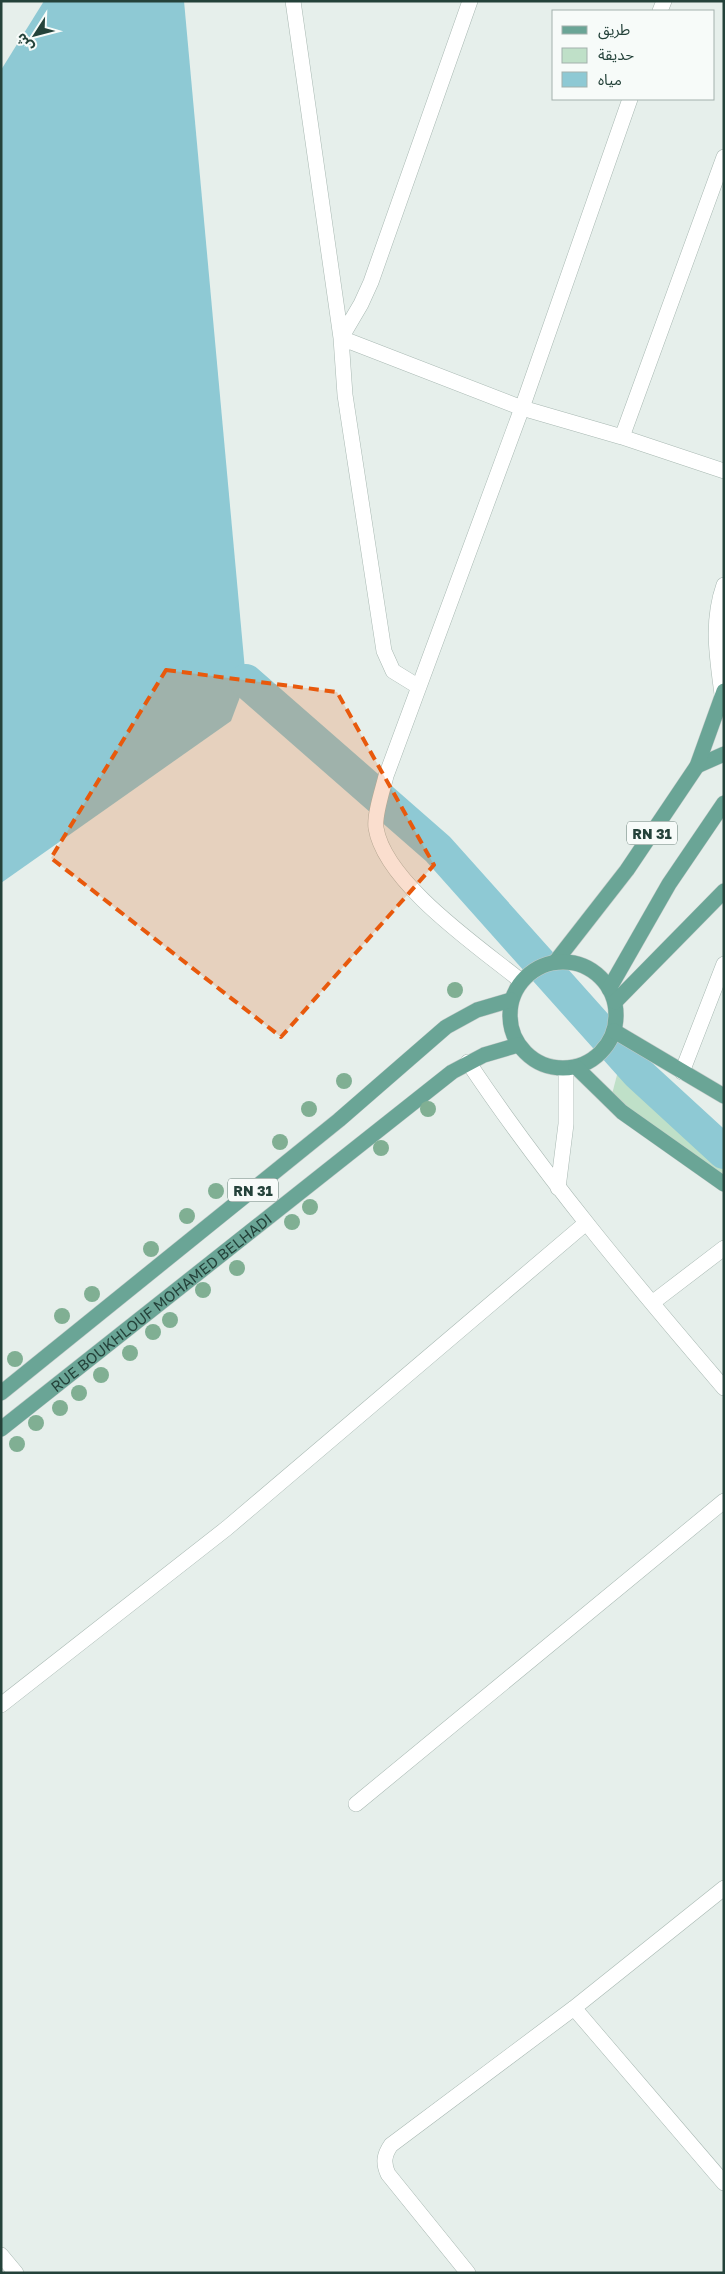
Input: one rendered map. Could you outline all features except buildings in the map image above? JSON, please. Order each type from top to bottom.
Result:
[{"type":"main road","name":"RN 31","points":[[556,962],[627,870],[697,766],[723,693]]},
{"type":"main road","points":[[697,766],[724,754]]},
{"type":"main road","name":"RN 31","points":[[612,996],[669,884],[724,803]]},
{"type":"main road","points":[[612,996],[724,891]]},
{"type":"main road","points":[[556,962],[577,963],[596,973],[612,996],[616,1017],[614,1031],[606,1047],[592,1060],[571,1068],[547,1066],[531,1058],[518,1045],[510,1023],[511,1000],[520,981],[537,968],[556,962]]},
{"type":"main road","name":"RUE BOUKHLOUF MOHAMED BELHADI","points":[[1,1393],[324,1132],[446,1028],[477,1010],[511,1000]]},
{"type":"main road","points":[[614,1031],[724,1096]]},
{"type":"main road","name":"RUE BOUKHLOUF MOHAMED BELHADI","points":[[1,1429],[452,1072],[484,1055],[518,1045]]},
{"type":"main road","points":[[571,1068],[622,1112],[724,1184]]},
{"type":"street","points":[[293,1],[341,338],[345,395],[384,651],[393,671],[419,687]]},
{"type":"street","points":[[341,338],[371,282],[470,1]]},
{"type":"street","points":[[520,981],[435,912],[401,876],[380,845],[375,826],[386,776],[522,408],[630,100]]},
{"type":"street","points":[[622,437],[724,157]]},
{"type":"street","points":[[341,338],[522,408],[622,437],[724,472]]},
{"type":"street","points":[[723,693],[715,634],[716,615],[724,585]]},
{"type":"street","points":[[682,1072],[724,964]]},
{"type":"street","points":[[468,1062],[497,1106],[558,1188],[724,1388]]},
{"type":"street","points":[[558,1188],[571,1068]]},
{"type":"street","points":[[1,1705],[227,1528],[586,1223]]},
{"type":"street","points":[[652,1303],[724,1248]]},
{"type":"street","points":[[356,1804],[724,1501]]},
{"type":"street","points":[[468,2273],[388,2174],[384,2165],[390,2145],[574,2008],[724,1888]]},
{"type":"street","points":[[574,2008],[724,2183]]},
{"type":"street","points":[[1,2255],[16,2273]]},
{"type":"highlighted area","points":[[166,670],[337,692],[434,865],[281,1037],[51,858]]},
{"type":"green space","points":[[641,1064],[724,1134],[724,1180],[611,1098],[617,1075]]},
{"type":"water","points":[[44,1],[184,1],[246,681],[231,721],[1,883],[1,70]]},
{"type":"waterway","points":[[246,681],[438,849],[638,1073],[724,1152]]}]
